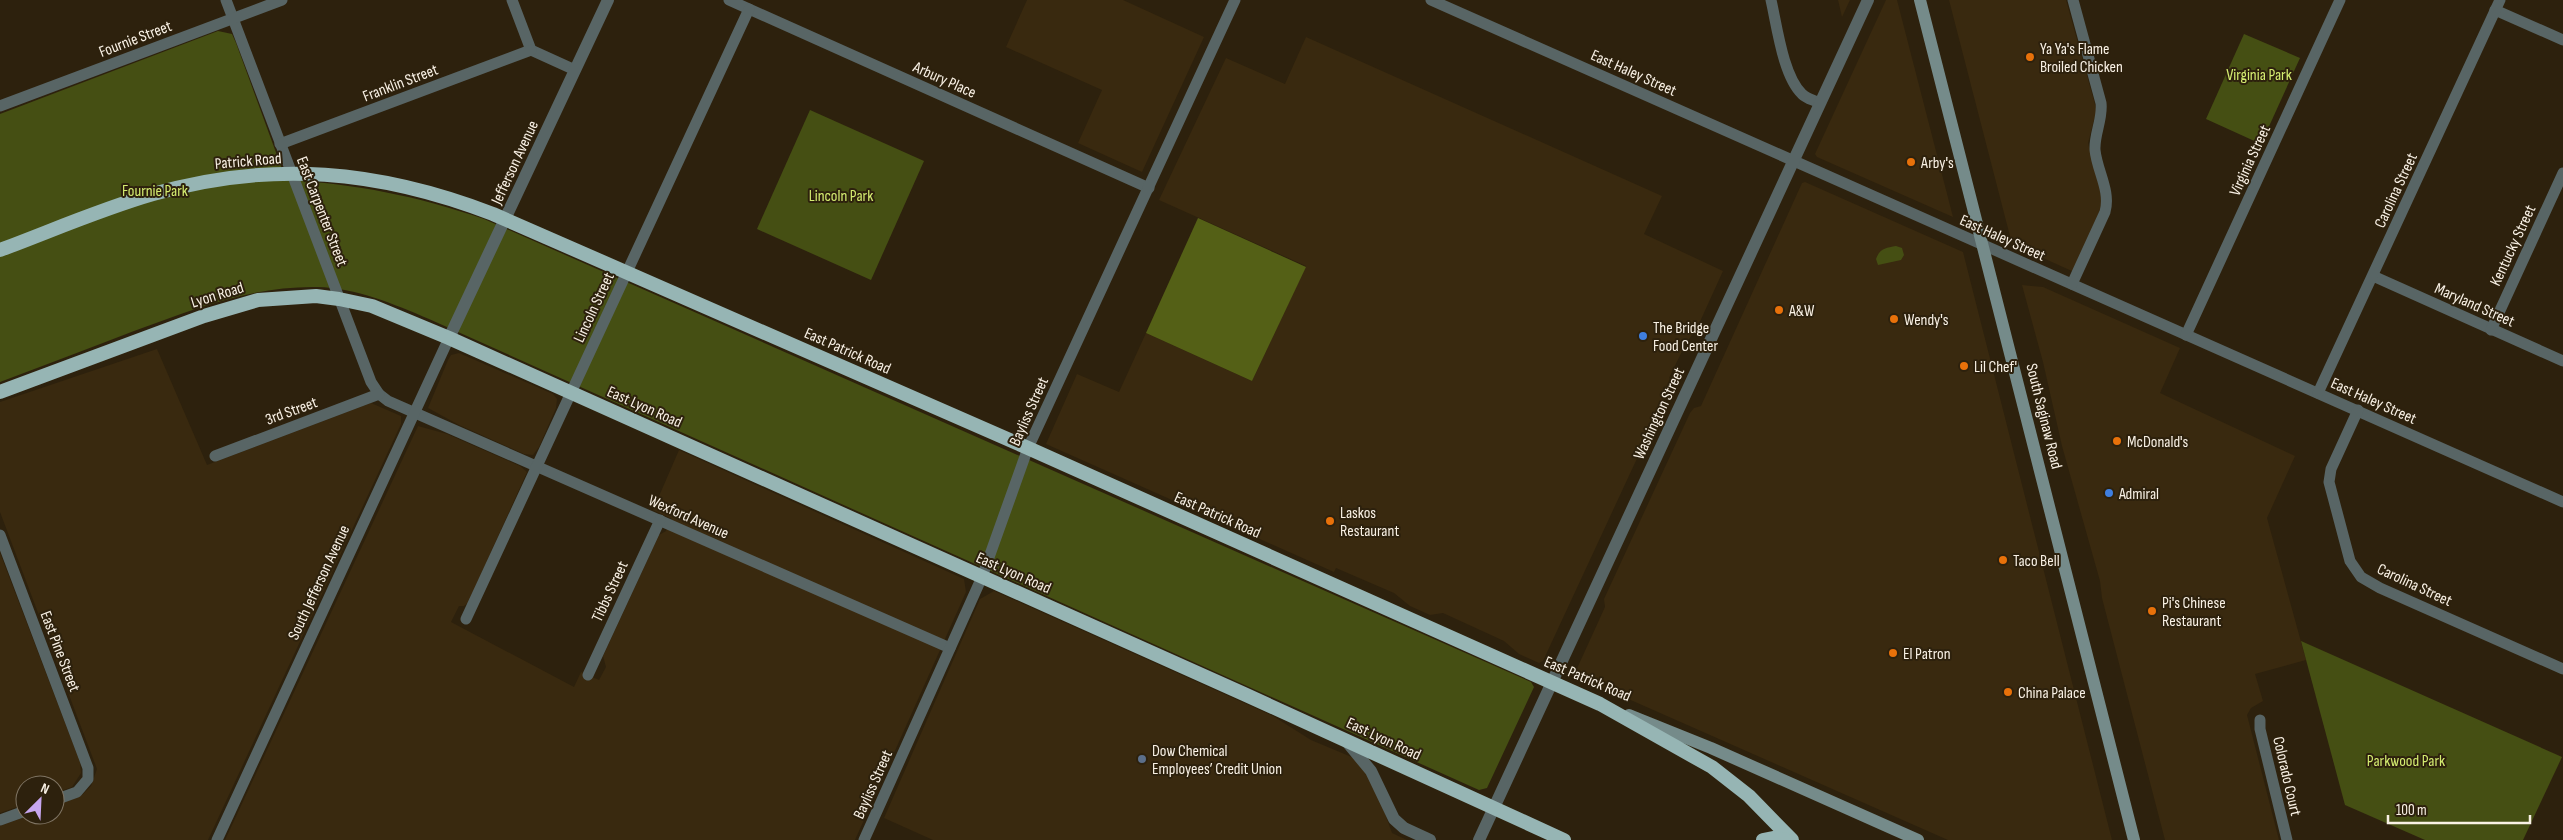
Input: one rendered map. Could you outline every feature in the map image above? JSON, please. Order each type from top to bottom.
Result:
[{"type":"highway","name":"Patrick Road","points":[[0,250],[152,194],[234,178],[292,174],[334,175],[398,184],[438,194],[504,219]]},
{"type":"highway","name":"East Patrick Road","points":[[504,219],[1028,448],[1600,704]]},
{"type":"highway","name":"Lyon Road","points":[[0,392],[231,307],[258,300],[316,296],[339,299],[372,306],[449,338]]},
{"type":"highway","name":"East Lyon Road","points":[[449,338],[1344,738],[1564,840]]},
{"type":"highway","points":[[1600,704],[1661,736],[1721,773],[1756,802],[1792,840]]},
{"type":"highway","points":[[1763,840],[1773,838],[1786,840]]},
{"type":"main road","name":"South Saginaw Road","points":[[1920,0],[2012,355],[2134,840]]},
{"type":"main road","name":"East Patrick Road","points":[[1600,704],[1711,748],[1918,840]]},
{"type":"street","name":"East Carpenter Street","points":[[226,0],[371,382],[379,394]]},
{"type":"street","name":"Fournie Street","points":[[0,106],[282,0]]},
{"type":"street","points":[[512,0],[530,50],[575,70]]},
{"type":"street","name":"Jefferson Avenue","points":[[449,338],[608,0]]},
{"type":"street","name":"Arbury Place","points":[[728,0],[1148,188]]},
{"type":"street","name":"Bayliss Street","points":[[864,840],[982,576],[1028,448],[1236,0]]},
{"type":"street","name":"East Haley Street","points":[[1431,0],[2563,502]]},
{"type":"street","points":[[1771,0],[1788,72],[1795,86],[1804,96],[1820,103]]},
{"type":"street","name":"Washington Street","points":[[1479,840],[1868,0]]},
{"type":"street","points":[[2072,284],[2105,212],[2107,202],[2095,152],[2096,137],[2102,112],[2101,103],[2073,0]]},
{"type":"street","name":"Virginia Street","points":[[2186,334],[2340,0]]},
{"type":"street","points":[[2498,5],[2563,40]]},
{"type":"street","name":"Carolina Street","points":[[2318,392],[2498,5]]},
{"type":"street","name":"Lincoln Street","points":[[466,619],[749,9]]},
{"type":"street","name":"Franklin Street","points":[[280,144],[530,50]]},
{"type":"street","name":"Kentucky Street","points":[[2491,330],[2563,173]]},
{"type":"street","name":"Maryland Street","points":[[2373,276],[2563,361]]},
{"type":"street","name":"South Jefferson Avenue","points":[[217,840],[449,338]]},
{"type":"street","points":[[379,394],[388,401],[415,413]]},
{"type":"street","name":"3rd Street","points":[[215,456],[379,394]]},
{"type":"street","name":"Carolina Street","points":[[2358,410],[2331,469],[2329,482],[2350,561],[2361,577],[2380,588],[2563,669]]},
{"type":"street","name":"Wexford Avenue","points":[[415,413],[950,648]]},
{"type":"street","name":"Tibbs Street","points":[[588,675],[660,520]]},
{"type":"street","name":"East Pine Street","points":[[0,535],[88,768],[88,779],[77,792],[65,796]]},
{"type":"street","name":"Colorado Court","points":[[2260,720],[2260,729],[2287,840]]},
{"type":"street","points":[[1344,738],[1371,771],[1394,819],[1404,828],[1430,840]]},
{"type":"street","points":[[0,820],[15,815]]},
{"type":"shaded area","points":[[1027,0],[1123,0],[1204,37],[1142,172],[1078,143],[1102,90],[1006,47]]},
{"type":"shaded area","points":[[1838,0],[1850,0],[1842,17]]},
{"type":"shaded area","points":[[1886,0],[1897,0],[1953,217],[1817,157],[1815,154]]},
{"type":"shaded area","points":[[1949,0],[2066,0],[2096,108],[2088,143],[2101,193],[2101,207],[2074,272],[2012,244]]},
{"type":"shaded area","points":[[1306,37],[1662,196],[1644,234],[1723,271],[1698,326],[1685,345],[1669,378],[1673,381],[1543,661],[1539,663],[1519,654],[1504,641],[1443,613],[1430,615],[1410,606],[1394,593],[1336,568],[1334,572],[1046,444],[1077,374],[1119,392],[1146,333],[1252,381],[1306,266],[1159,200],[1226,58],[1285,84]]},
{"type":"shaded area","points":[[1805,182],[1963,252],[2112,840],[1948,840],[1574,675],[1605,607],[1604,599],[1690,413],[1694,408],[1701,406],[1802,183]]},
{"type":"shaded area","points":[[2022,285],[2043,287],[2180,348],[2160,393],[2295,456],[2267,518],[2306,660],[2255,674],[2263,701],[2251,708],[2247,715],[2279,840],[2165,840],[2102,598],[2100,581],[2062,446],[2043,362]]},
{"type":"shaded area","points":[[157,349],[207,465],[371,403],[401,416],[401,424],[208,840],[0,840],[0,826],[15,820],[15,825],[65,825],[65,802],[81,796],[91,786],[97,769],[0,512],[0,402]]},
{"type":"shaded area","points":[[459,353],[553,394],[557,399],[556,408],[539,447],[533,455],[524,454],[459,425],[428,408],[448,360],[451,355]]},
{"type":"shaded area","points":[[418,426],[447,434],[520,466],[527,472],[468,603],[464,606],[459,606],[451,622],[574,687],[581,672],[599,680],[606,667],[603,656],[659,535],[666,531],[672,519],[653,510],[679,450],[964,579],[966,592],[855,840],[225,840]]},
{"type":"shaded area","points":[[0,553],[80,762],[81,773],[72,787],[65,789],[65,775],[15,775],[15,808],[0,813]]},
{"type":"shaded area","points":[[994,591],[1273,716],[1311,740],[1354,758],[1371,775],[1392,833],[1407,840],[933,840],[884,818],[980,599]]},
{"type":"green space","name":"Fournie Park","points":[[218,31],[232,34],[286,180],[386,192],[484,219],[1531,682],[1534,687],[1487,788],[1479,790],[429,319],[388,303],[346,290],[317,287],[293,288],[269,290],[224,300],[134,331],[0,382],[0,114]]},
{"type":"green space","name":"Virginia Park","points":[[2244,34],[2300,58],[2261,144],[2206,119]]},
{"type":"green space","name":"Lincoln Park","points":[[810,110],[924,161],[871,280],[757,229]]},
{"type":"green space","points":[[1198,218],[1306,267],[1252,381],[1146,333]]},
{"type":"green space","points":[[1896,246],[1902,248],[1904,255],[1901,260],[1878,265],[1876,259],[1879,253],[1886,248]]},
{"type":"green space","name":"Parkwood Park","points":[[2301,641],[2562,757],[2523,840],[2425,840],[2345,805]]},
{"type":"place","name":"Ya Ya's Flame Broiled Chicken","points":[[2030,57]]},
{"type":"place","name":"Arby's","points":[[1911,162]]},
{"type":"place","name":"A&W","points":[[1779,310]]},
{"type":"place","name":"Wendy's","points":[[1894,319]]},
{"type":"place","name":"The Bridge Food Center","points":[[1643,336]]},
{"type":"place","name":"Lil Chef'","points":[[1964,366]]},
{"type":"place","name":"McDonald's","points":[[2117,441]]},
{"type":"place","name":"Admiral","points":[[2109,493]]},
{"type":"place","name":"Laskos Restaurant","points":[[1330,521]]},
{"type":"place","name":"Taco Bell","points":[[2003,560]]},
{"type":"place","name":"Pi's Chinese Restaurant","points":[[2152,611]]},
{"type":"place","name":"El Patron","points":[[1893,653]]},
{"type":"place","name":"China Palace","points":[[2008,692]]},
{"type":"place","name":"Dow Chemical Employees’ Credit Union","points":[[1142,759]]}]
